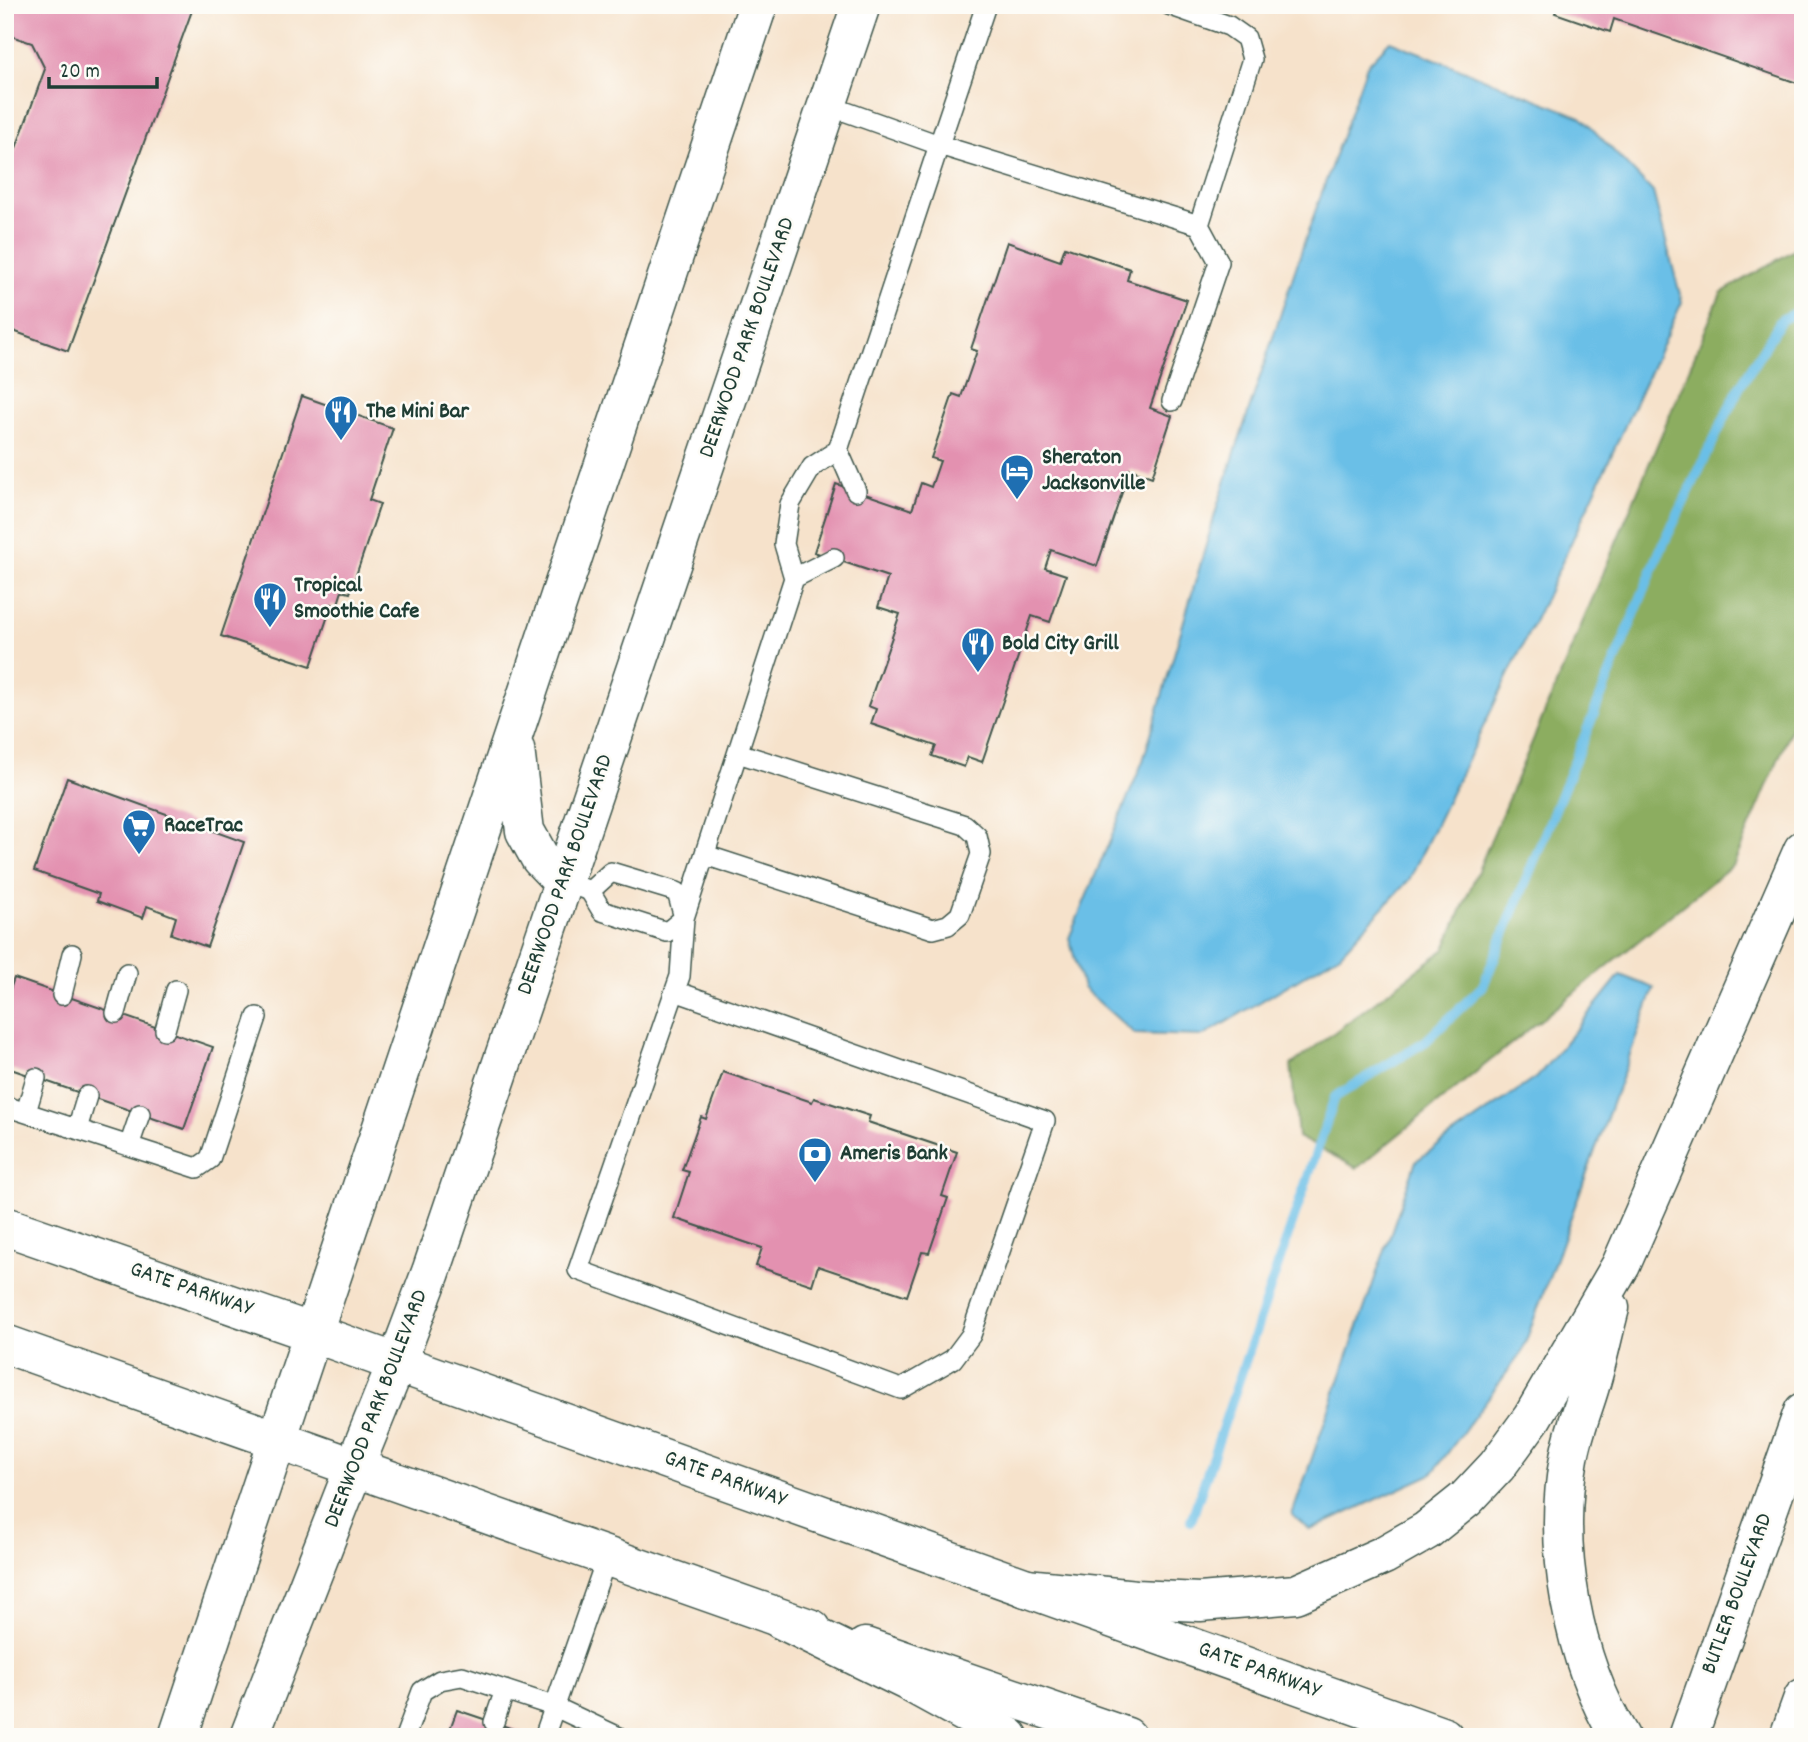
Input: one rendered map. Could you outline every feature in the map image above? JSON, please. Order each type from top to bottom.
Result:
[{"type":"main road","points":[[178,1737],[758,5]]},
{"type":"main road","name":"DEERWOOD PARK BOULEVARD","points":[[249,1737],[397,1362],[577,886],[861,5]]},
{"type":"main road","points":[[514,736],[525,831],[540,858],[577,886]]},
{"type":"main road","points":[[1026,1588],[1200,1602],[1296,1594],[1384,1555],[1436,1523],[1466,1499],[1497,1466],[1532,1418],[1621,1265],[1803,850]]},
{"type":"main road","name":"GATE PARKWAY","points":[[5,1226],[397,1362],[1444,1737]]},
{"type":"main road","points":[[1620,1737],[1599,1698],[1573,1614],[1564,1527],[1568,1458],[1621,1265]]},
{"type":"main road","points":[[5,1343],[780,1619],[1127,1737]]},
{"type":"main road","name":"BUTLER BOULEVARD","points":[[1688,1737],[1803,1412]]},
{"type":"main road","points":[[780,1619],[907,1681],[1009,1737]]},
{"type":"main road","points":[[1789,1737],[1803,1698]]},
{"type":"lane","points":[[675,991],[1045,1121],[971,1335],[953,1359],[901,1389],[578,1270],[680,976],[684,918],[794,578],[784,544],[790,504],[812,467],[838,450],[986,5]]},
{"type":"lane","points":[[1169,5],[1230,26],[1246,38],[1252,59],[1199,225]]},
{"type":"lane","points":[[827,105],[939,145],[1199,225],[1219,262],[1172,401]]},
{"type":"lane","points":[[838,450],[856,491]]},
{"type":"lane","points":[[794,578],[834,558]]},
{"type":"lane","points":[[705,855],[933,929],[948,925],[960,915],[981,854],[977,836],[965,825],[738,753]]},
{"type":"lane","points":[[611,872],[618,874],[677,892],[684,918],[667,932],[602,912],[577,886],[611,872]]},
{"type":"lane","points":[[62,995],[72,954]]},
{"type":"lane","points":[[116,1013],[127,973]]},
{"type":"lane","points":[[164,1030],[176,990]]},
{"type":"lane","points":[[5,1105],[197,1168],[210,1159],[257,1017]]},
{"type":"lane","points":[[26,1112],[36,1078]]},
{"type":"lane","points":[[76,1129],[87,1096]]},
{"type":"lane","points":[[129,1146],[140,1114]]},
{"type":"lane","points":[[544,1737],[607,1558]]},
{"type":"lane","points":[[405,1737],[422,1691],[440,1680],[463,1676],[553,1706],[599,1732],[619,1737]]},
{"type":"lane","points":[[494,1722],[505,1690]]},
{"type":"green space","points":[[1803,245],[1803,701],[1734,864],[1357,1168],[1298,1137],[1291,1065],[1445,949],[1721,293]]},
{"type":"water","points":[[1390,41],[1581,117],[1653,192],[1682,302],[1547,595],[1409,880],[1340,954],[1203,1036],[1135,1034],[1083,988],[1069,938],[1143,761],[1218,504],[1304,243],[1367,65]]},
{"type":"water","points":[[1620,975],[1654,988],[1522,1352],[1432,1474],[1310,1530],[1292,1515],[1416,1161],[1538,1076]]},
{"type":"building","points":[[5,5],[194,5],[68,351],[5,328],[5,178],[45,69],[32,43],[5,34]]},
{"type":"building","points":[[1558,5],[1803,5],[1803,85],[1614,19],[1610,32],[1555,13]]},
{"type":"building","name":"Sheraton Jacksonville","points":[[1007,242],[1060,261],[1065,247],[1130,269],[1127,280],[1187,300],[1150,408],[1172,416],[1152,477],[1130,469],[1097,566],[1051,550],[1045,568],[1066,575],[1050,622],[1032,616],[982,762],[968,757],[964,767],[932,756],[936,746],[871,724],[876,709],[868,706],[900,614],[878,607],[888,577],[814,552],[836,484],[912,510],[921,483],[931,487],[940,461],[931,458],[953,394],[961,397],[977,351],[971,349]]},
{"type":"building","points":[[302,396],[393,428],[369,500],[380,504],[350,593],[342,591],[337,607],[332,604],[311,666],[221,636]]},
{"type":"building","name":"RaceTrac","points":[[67,778],[244,842],[207,947],[171,934],[176,917],[147,906],[143,918],[97,901],[99,894],[34,871]]},
{"type":"building","points":[[14,978],[213,1047],[184,1129],[5,1067],[5,1004]]},
{"type":"building","name":"Ameris Bank","points":[[723,1072],[812,1102],[814,1098],[870,1116],[868,1122],[957,1152],[942,1196],[948,1198],[929,1253],[922,1252],[907,1296],[818,1266],[812,1285],[756,1266],[762,1248],[674,1218],[689,1172],[682,1170],[701,1117],[706,1119]]},
{"type":"building","points":[[457,1710],[534,1736],[534,1737],[447,1737]]},
{"type":"waterway","points":[[1191,1521],[1335,1097],[1426,1041],[1483,986],[1660,551],[1738,390],[1781,320],[1803,309]]},
{"type":"place","name":"The Mini Bar","points":[[341,442]]},
{"type":"place","name":"Sheraton Jacksonville","points":[[1017,501]]},
{"type":"place","name":"Tropical Smoothie Cafe","points":[[270,629]]},
{"type":"place","name":"Bold City Grill","points":[[978,674]]},
{"type":"place","name":"RaceTrac","points":[[139,856]]},
{"type":"place","name":"Ameris Bank","points":[[815,1184]]}]
